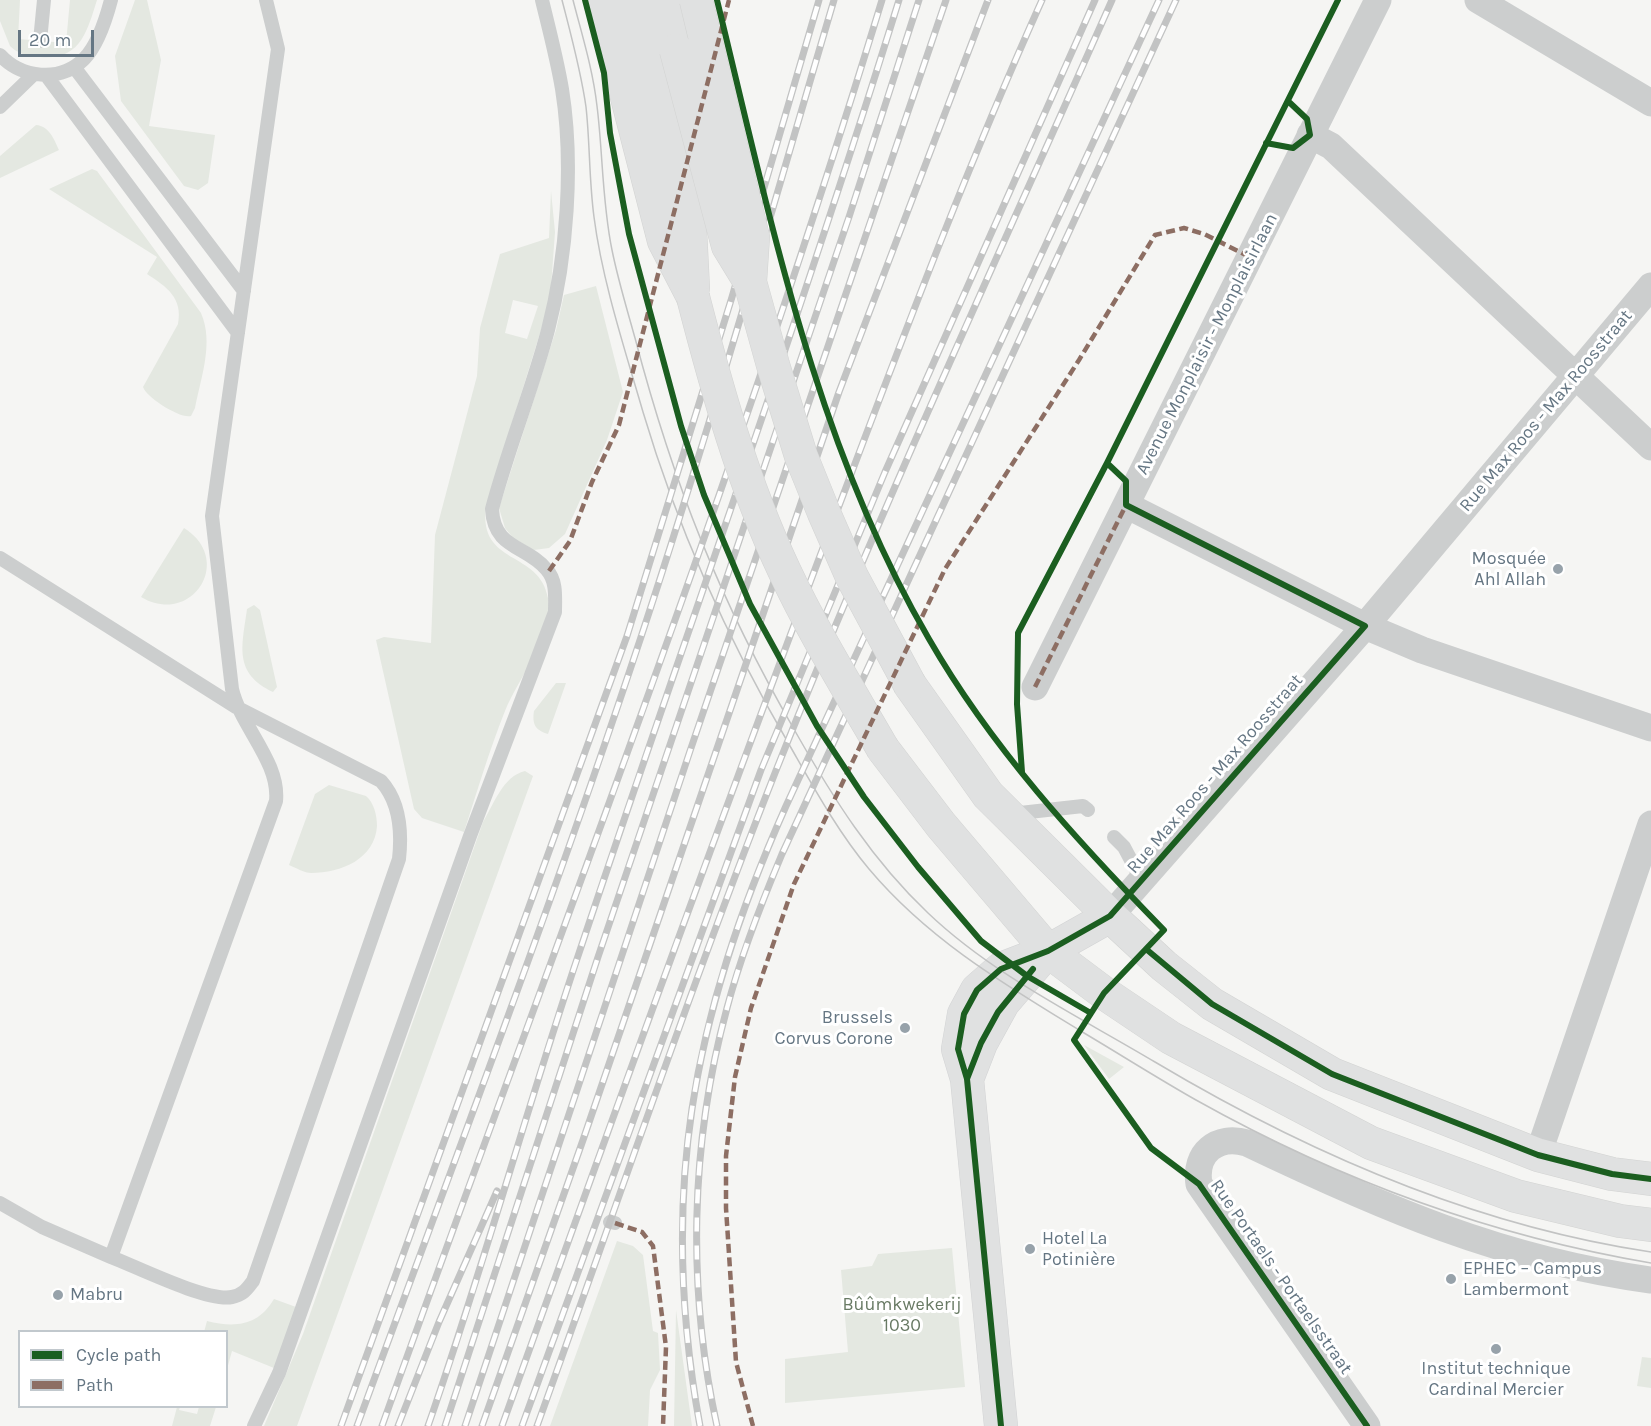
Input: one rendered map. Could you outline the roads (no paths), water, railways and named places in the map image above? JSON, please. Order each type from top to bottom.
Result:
[{"type":"main road","points":[[602,0],[644,173],[664,241],[693,297],[724,411],[752,492],[783,569],[816,634],[883,749],[941,825],[1048,951],[1104,993],[1171,1038],[1371,1143],[1516,1196],[1620,1221],[1651,1225]]},
{"type":"main road","points":[[633,0],[690,228],[693,297]]},
{"type":"main road","points":[[664,0],[728,246],[750,282],[801,456],[824,513],[852,577],[910,685],[951,746],[988,795],[1164,966],[1212,1004],[1332,1074],[1538,1155],[1612,1174],[1651,1179]]},
{"type":"main road","points":[[696,0],[753,237],[750,282]]},
{"type":"main road","name":"Rue Max Roos - Max Roosstraat","points":[[1001,1426],[967,1079],[958,1049],[964,1014],[977,990],[1001,969],[1048,951],[1110,916]]},
{"type":"street","name":"Avenue Monplaisir - Monplaisirlaan","points":[[1035,687],[1378,0]]},
{"type":"street","points":[[1478,0],[1651,103]]},
{"type":"street","points":[[1310,135],[1331,146],[1651,447]]},
{"type":"street","name":"Rue Max Roos - Max Roosstraat","points":[[1110,916],[1365,626],[1651,286]]},
{"type":"street","points":[[1126,505],[1365,626],[1422,650],[1651,728]]},
{"type":"street","points":[[1538,1155],[1651,824]]},
{"type":"street","name":"Rue Portaels - Portaelsstraat","points":[[1367,1426],[1199,1184],[1199,1164],[1211,1146],[1224,1140],[1239,1140],[1346,1190],[1469,1238],[1565,1266],[1651,1280]]},
{"type":"lane","points":[[40,41],[44,0]]},
{"type":"lane","points":[[0,107],[40,75],[74,66],[84,59],[91,49],[111,0]]},
{"type":"lane","points":[[111,1257],[276,801],[277,785],[272,772],[236,706],[229,671],[212,516],[278,49],[266,0]]},
{"type":"lane","points":[[254,1426],[279,1373],[470,836],[555,612],[554,583],[549,571],[504,539],[492,520],[492,509],[548,330],[562,252],[566,189],[565,114],[558,67],[542,0]]},
{"type":"lane","points":[[0,55],[14,68],[40,75],[238,333]]},
{"type":"lane","points":[[74,66],[244,291]]},
{"type":"lane","points":[[0,558],[236,706],[381,781],[391,791],[400,821],[399,859],[254,1281],[244,1293],[230,1297],[212,1297],[42,1227],[0,1203]]},
{"type":"lane","points":[[1006,814],[1083,806],[1088,810]]},
{"type":"lane","points":[[1114,837],[1124,847],[1142,880]]},
{"type":"tram line","points":[[562,0],[579,67],[586,107],[592,203],[602,265],[643,412],[672,499],[706,584],[767,706],[827,809],[869,869],[916,917],[994,977],[1167,1083],[1250,1129],[1304,1155],[1417,1201],[1533,1237],[1651,1263]]},
{"type":"tram line","points":[[573,0],[595,93],[606,214],[614,261],[665,442],[683,492],[721,588],[768,683],[839,804],[889,872],[928,913],[953,935],[1008,975],[1212,1095],[1272,1126],[1332,1155],[1457,1204],[1521,1224],[1586,1240],[1651,1252]]},
{"type":"railway","points":[[341,1426],[627,636],[732,297],[819,0]]},
{"type":"railway","points":[[357,1426],[538,934],[641,637],[716,399],[834,0]]},
{"type":"railway","points":[[382,1426],[704,538],[766,360],[882,0]]},
{"type":"railway","points":[[428,1426],[467,1310],[577,959],[822,241],[899,0]]},
{"type":"railway","points":[[445,1426],[598,957],[849,217],[919,0]]},
{"type":"railway","points":[[465,1426],[690,751],[946,0]]},
{"type":"railway","points":[[482,1426],[583,1140],[839,392],[988,0]]},
{"type":"railway","points":[[502,1426],[741,767],[823,548],[983,136],[1042,0]]},
{"type":"railway","points":[[522,1426],[761,770],[885,472],[1095,0]]},
{"type":"railway","points":[[537,1426],[683,1017],[775,773],[897,481],[1112,0]]},
{"type":"railway","points":[[700,1426],[688,1342],[682,1262],[684,1184],[692,1109],[706,1034],[727,960],[754,884],[786,806],[1159,0]]},
{"type":"railway","points":[[717,1426],[707,1374],[701,1322],[697,1269],[697,1217],[706,1111],[715,1059],[739,969],[782,854],[1176,0]]},
{"type":"railway","points":[[398,1426],[439,1322],[497,1191]]},
{"type":"place","name":"Mosquée Ahl Allah","points":[[1558,569]]},
{"type":"place","name":"Brussels Corvus Corone","points":[[905,1028]]},
{"type":"place","name":"Hotel La Potinière","points":[[1030,1249]]},
{"type":"place","name":"EPHEC – Campus Lambermont","points":[[1451,1279]]},
{"type":"place","name":"Mabru","points":[[58,1295]]},
{"type":"place","name":"Institut technique Cardinal Mercier","points":[[1496,1349]]},
{"type":"park label","name":"Bûûmkwekerij 1030","points":[[902,1315]]}]
